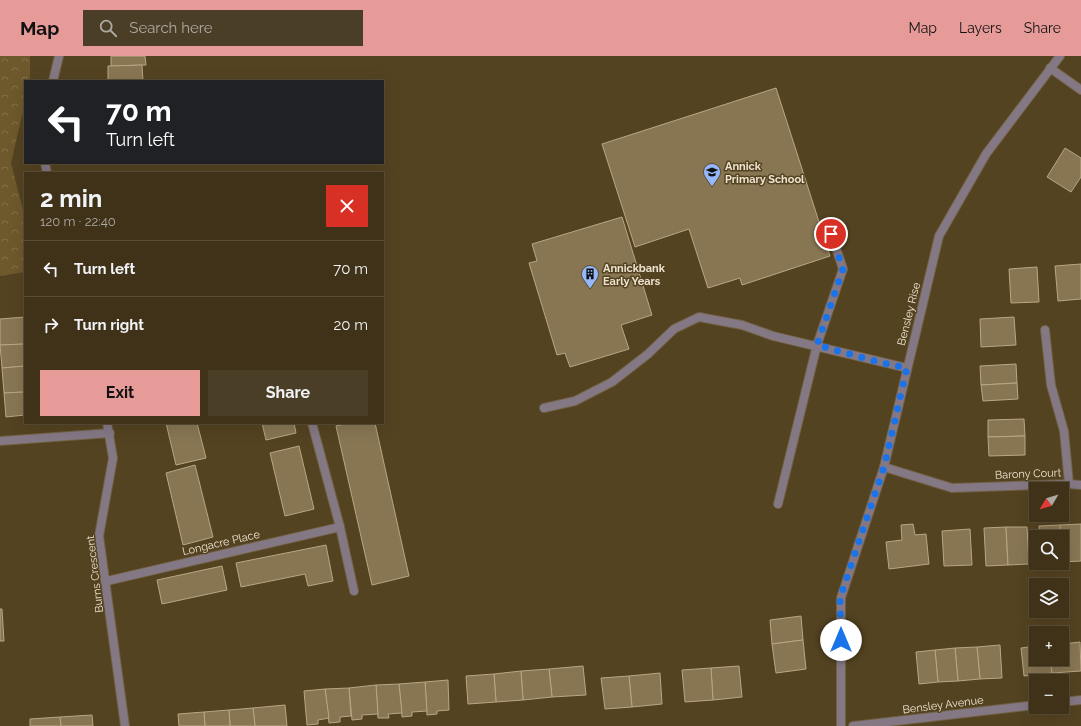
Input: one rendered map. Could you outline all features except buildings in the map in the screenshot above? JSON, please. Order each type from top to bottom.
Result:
[{"type":"street","points":[[53,80],[59,56]]},
{"type":"street","name":"Bensley Rise","points":[[841,726],[840,598],[884,467],[939,236],[986,154],[1060,56]]},
{"type":"street","points":[[1050,68],[1081,90]]},
{"type":"street","points":[[778,504],[817,345],[843,269],[831,234]]},
{"type":"street","points":[[544,408],[574,402],[612,382],[648,354],[674,329],[700,317],[742,325],[773,336],[817,345],[878,362],[907,368]]},
{"type":"street","name":"Barony Court","points":[[1045,330],[1051,385],[1064,430],[1069,482]]},
{"type":"street","name":"Burns Crescent","points":[[107,424],[114,458],[99,536],[107,581],[125,726]]},
{"type":"street","points":[[312,424],[340,528],[354,591]]},
{"type":"street","points":[[0,441],[110,433]]},
{"type":"street","name":"Barony Court","points":[[884,467],[952,488],[1029,485]]},
{"type":"street","points":[[1069,484],[1081,484]]},
{"type":"street","name":"Longacre Place","points":[[107,581],[340,528]]},
{"type":"street","points":[[1069,701],[1081,700]]},
{"type":"street","name":"Bensley Avenue","points":[[853,726],[1029,706]]},
{"type":"green space","points":[[0,56],[30,56],[30,80],[24,80],[24,107],[11,163],[24,214],[24,272],[0,276]]},
{"type":"place","name":"Annick Primary School","points":[[712,187]]},
{"type":"place","name":"Annickbank Early Years","points":[[590,289]]},
{"type":"route","points":[[831,234],[843,269],[817,345],[878,362],[907,368],[884,467],[840,598],[841,640]]}]
